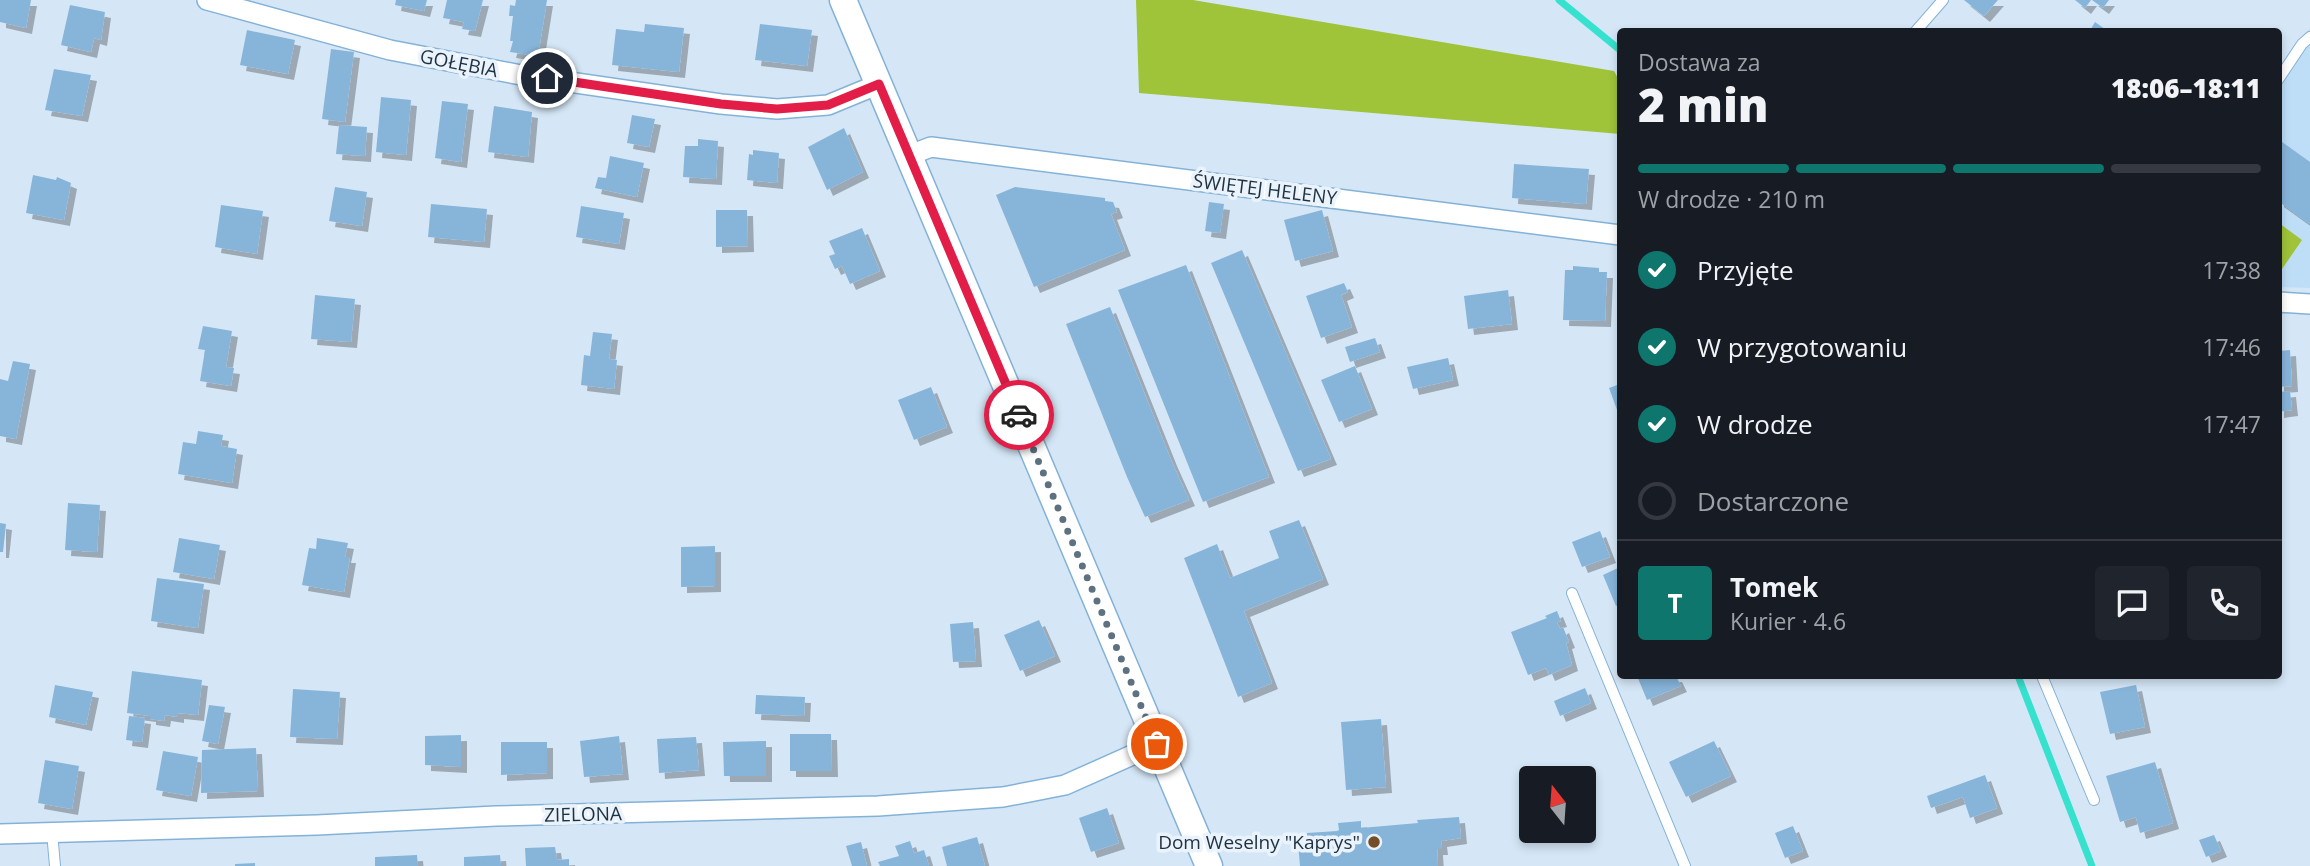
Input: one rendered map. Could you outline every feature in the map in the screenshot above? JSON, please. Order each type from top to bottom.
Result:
[{"type":"street","name":"GOŁĘBIA","points":[[207,0],[390,50],[522,75],[721,104],[777,109],[828,105],[879,84]]},
{"type":"street","points":[[843,0],[1209,866]]},
{"type":"street","name":"ŚWIĘTEJ HELENY","points":[[910,155],[931,147],[1617,235]]},
{"type":"street","points":[[2282,302],[2310,304]]},
{"type":"street","name":"ZIELONA","points":[[0,834],[317,825],[496,816],[878,806],[1003,797],[1065,785],[1157,744]]},
{"type":"lane","points":[[1918,28],[1943,0]]},
{"type":"lane","points":[[2282,74],[2302,44],[2310,37]]},
{"type":"lane","points":[[1572,593],[1685,866]]},
{"type":"lane","points":[[2043,679],[2094,800]]},
{"type":"lane","points":[[52,832],[55,866]]},
{"type":"shaded area","points":[[2310,28],[2310,288],[2282,287],[2282,63]]},
{"type":"green space","points":[[1136,0],[1193,0],[1614,71],[1617,76],[1617,134],[1139,93]]},
{"type":"green space","points":[[2282,225],[2302,240],[2282,269]]},
{"type":"building","points":[[0,0],[31,0],[26,28],[0,22]]},
{"type":"building","points":[[396,0],[427,0],[424,11],[395,5]]},
{"type":"building","points":[[447,0],[483,0],[475,31],[462,29],[464,22],[443,18]]},
{"type":"building","points":[[516,0],[547,0],[538,56],[510,52],[513,16],[509,16],[510,5],[515,6]]},
{"type":"building","points":[[1964,0],[1998,0],[1984,16]]},
{"type":"building","points":[[2075,0],[2091,0],[2085,8]]},
{"type":"building","points":[[2092,0],[2109,0],[2103,8]]},
{"type":"building","points":[[70,5],[105,12],[101,40],[94,38],[91,52],[61,45]]},
{"type":"building","points":[[2095,22],[2103,28],[2091,28]]},
{"type":"building","points":[[645,24],[684,28],[679,72],[612,65],[616,29],[644,32]]},
{"type":"building","points":[[760,24],[812,30],[807,66],[755,60]]},
{"type":"building","points":[[247,30],[295,40],[288,74],[240,65]]},
{"type":"building","points":[[331,49],[354,52],[345,122],[322,119]]},
{"type":"building","points":[[54,69],[91,75],[82,116],[45,110]]},
{"type":"building","points":[[381,97],[411,100],[406,155],[376,152]]},
{"type":"building","points":[[442,101],[468,104],[461,162],[435,158]]},
{"type":"building","points":[[494,106],[532,112],[528,157],[488,152]]},
{"type":"building","points":[[632,115],[655,119],[649,147],[627,143]]},
{"type":"building","points":[[339,125],[367,127],[365,156],[336,154]]},
{"type":"building","points":[[844,128],[863,172],[827,190],[808,147]]},
{"type":"building","points":[[698,139],[718,141],[716,179],[683,177],[685,146],[698,146]]},
{"type":"building","points":[[2282,142],[2310,162],[2310,224],[2282,204]]},
{"type":"building","points":[[753,150],[779,153],[777,183],[747,180],[749,154],[753,155]]},
{"type":"building","points":[[610,156],[644,163],[637,197],[595,188],[598,177],[606,178]]},
{"type":"building","points":[[1514,164],[1589,169],[1586,204],[1512,198]]},
{"type":"building","points":[[33,175],[56,180],[57,177],[71,183],[64,220],[26,213]]},
{"type":"building","points":[[335,187],[367,192],[362,226],[329,221]]},
{"type":"building","points":[[1015,187],[1105,198],[1105,201],[1113,202],[1117,212],[1111,214],[1125,250],[1034,287],[996,195]]},
{"type":"building","points":[[1209,202],[1224,204],[1220,233],[1205,231]]},
{"type":"building","points":[[431,204],[487,209],[484,242],[428,237]]},
{"type":"building","points":[[221,205],[263,211],[257,254],[215,247]]},
{"type":"building","points":[[581,206],[624,213],[619,244],[576,237]]},
{"type":"building","points":[[716,210],[747,210],[748,246],[716,247]]},
{"type":"building","points":[[1322,210],[1333,251],[1295,261],[1284,220]]},
{"type":"building","points":[[862,228],[880,271],[850,284],[842,266],[835,269],[829,256],[835,254],[829,241]]},
{"type":"building","points":[[1242,250],[1331,459],[1298,471],[1211,263]]},
{"type":"building","points":[[1186,265],[1269,477],[1203,502],[1118,290]]},
{"type":"building","points":[[1573,266],[1599,268],[1599,272],[1607,272],[1605,321],[1563,320],[1565,270],[1573,270]]},
{"type":"building","points":[[1344,283],[1348,292],[1341,295],[1352,327],[1321,338],[1306,296]]},
{"type":"building","points":[[1508,290],[1512,324],[1468,329],[1464,296]]},
{"type":"building","points":[[315,295],[355,299],[351,342],[311,339]]},
{"type":"building","points":[[1110,307],[1189,500],[1145,517],[1066,324]]},
{"type":"building","points":[[203,326],[232,331],[226,367],[234,368],[231,386],[200,381],[205,350],[198,349]]},
{"type":"building","points":[[593,332],[612,334],[609,359],[617,360],[614,389],[581,385],[584,355],[590,356]]},
{"type":"building","points":[[1375,338],[1380,352],[1350,362],[1345,347]]},
{"type":"building","points":[[2290,350],[2292,386],[2282,387],[2282,351]]},
{"type":"building","points":[[1448,358],[1453,380],[1413,389],[1407,367]]},
{"type":"building","points":[[13,361],[30,364],[16,439],[0,436],[0,379],[8,381]]},
{"type":"building","points":[[1355,366],[1372,409],[1339,422],[1321,380]]},
{"type":"building","points":[[1617,385],[1617,410],[1609,388]]},
{"type":"building","points":[[931,387],[947,427],[914,440],[898,400]]},
{"type":"building","points":[[2290,391],[2292,410],[2282,411],[2282,392]]},
{"type":"building","points":[[198,431],[223,435],[221,446],[237,449],[232,483],[178,474],[183,442],[196,444]]},
{"type":"building","points":[[68,503],[100,505],[97,552],[65,550]]},
{"type":"building","points":[[1299,520],[1323,579],[1244,611],[1272,683],[1238,697],[1184,558],[1217,544],[1230,578],[1279,558],[1269,531]]},
{"type":"building","points":[[0,523],[6,524],[3,552],[0,552]]},
{"type":"building","points":[[1600,531],[1610,557],[1582,567],[1572,542]]},
{"type":"building","points":[[179,538],[220,545],[214,579],[173,572]]},
{"type":"building","points":[[317,538],[348,543],[345,557],[350,557],[344,592],[302,585],[309,548],[316,549]]},
{"type":"building","points":[[715,546],[715,586],[681,587],[681,547]]},
{"type":"building","points":[[1617,568],[1616,606],[1603,575]]},
{"type":"building","points":[[157,578],[204,584],[198,628],[151,621]]},
{"type":"building","points":[[1557,611],[1561,621],[1557,622],[1560,629],[1563,627],[1569,642],[1566,643],[1572,665],[1549,675],[1546,668],[1528,675],[1511,632],[1547,618],[1545,616]]},
{"type":"building","points":[[1039,620],[1055,656],[1020,671],[1004,635]]},
{"type":"building","points":[[973,622],[976,661],[953,662],[950,624]]},
{"type":"building","points":[[132,671],[202,680],[198,715],[165,715],[164,721],[127,713]]},
{"type":"building","points":[[1638,679],[1678,679],[1681,686],[1647,700]]},
{"type":"building","points":[[55,685],[93,692],[86,725],[49,717]]},
{"type":"building","points":[[2136,685],[2145,727],[2110,734],[2100,692]]},
{"type":"building","points":[[1585,688],[1591,703],[1560,716],[1554,701]]},
{"type":"building","points":[[293,689],[340,692],[337,739],[290,737]]},
{"type":"building","points":[[756,695],[805,697],[804,716],[755,714]]},
{"type":"building","points":[[209,705],[225,707],[218,744],[202,741]]},
{"type":"building","points":[[129,716],[145,718],[142,742],[126,740]]},
{"type":"building","points":[[1381,719],[1386,787],[1346,790],[1341,722]]},
{"type":"building","points":[[790,734],[831,734],[832,771],[790,771]]},
{"type":"building","points":[[461,735],[461,767],[425,765],[425,736]]},
{"type":"building","points":[[619,736],[623,774],[584,777],[580,741]]},
{"type":"building","points":[[696,737],[699,770],[659,773],[657,739]]},
{"type":"building","points":[[766,741],[766,776],[724,776],[723,742]]},
{"type":"building","points":[[1714,741],[1731,776],[1686,797],[1669,762]]},
{"type":"building","points":[[501,742],[547,742],[547,773],[501,775]]},
{"type":"building","points":[[256,748],[258,791],[201,793],[202,750]]},
{"type":"building","points":[[163,751],[198,757],[191,796],[156,790]]},
{"type":"building","points":[[45,760],[79,766],[72,809],[38,803]]},
{"type":"building","points":[[2155,762],[2173,823],[2140,833],[2136,817],[2120,822],[2106,776]]},
{"type":"building","points":[[1985,775],[1997,808],[1970,818],[1963,797],[1931,808],[1927,796]]},
{"type":"building","points":[[1107,808],[1119,843],[1091,852],[1079,818]]},
{"type":"building","name":"Dom Weselny \"Kaprys\"","points":[[1459,817],[1461,838],[1441,841],[1442,849],[1437,849],[1438,866],[1300,866],[1298,843],[1306,843],[1307,833],[1339,830],[1338,823],[1361,821],[1361,828]]},
{"type":"building","points":[[1793,826],[1803,851],[1785,858],[1775,833]]},
{"type":"building","points":[[2214,835],[2221,851],[2206,857],[2199,840]]},
{"type":"building","points":[[977,837],[985,866],[947,866],[942,847]]},
{"type":"building","points":[[910,841],[914,853],[924,850],[929,866],[880,866],[878,862],[899,856],[895,846]]},
{"type":"building","points":[[861,842],[867,866],[852,866],[846,846]]},
{"type":"building","points":[[555,847],[557,860],[569,859],[569,866],[526,866],[525,848]]},
{"type":"building","points":[[417,855],[418,866],[375,866],[375,857]]},
{"type":"building","points":[[500,855],[501,866],[464,866],[464,857]]},
{"type":"building","points":[[255,863],[255,866],[235,866],[235,864]]},
{"type":"waterway","points":[[1559,0],[1617,48]]},
{"type":"waterway","points":[[2019,679],[2092,866]]},
{"type":"way so far","points":[[1019,415],[1157,744]]},
{"type":"place","name":"Dom Weselny \"Kaprys\"","points":[[1374,842]]},
{"type":"route","points":[[547,78],[721,104],[777,109],[828,105],[879,84],[1019,415]]}]
